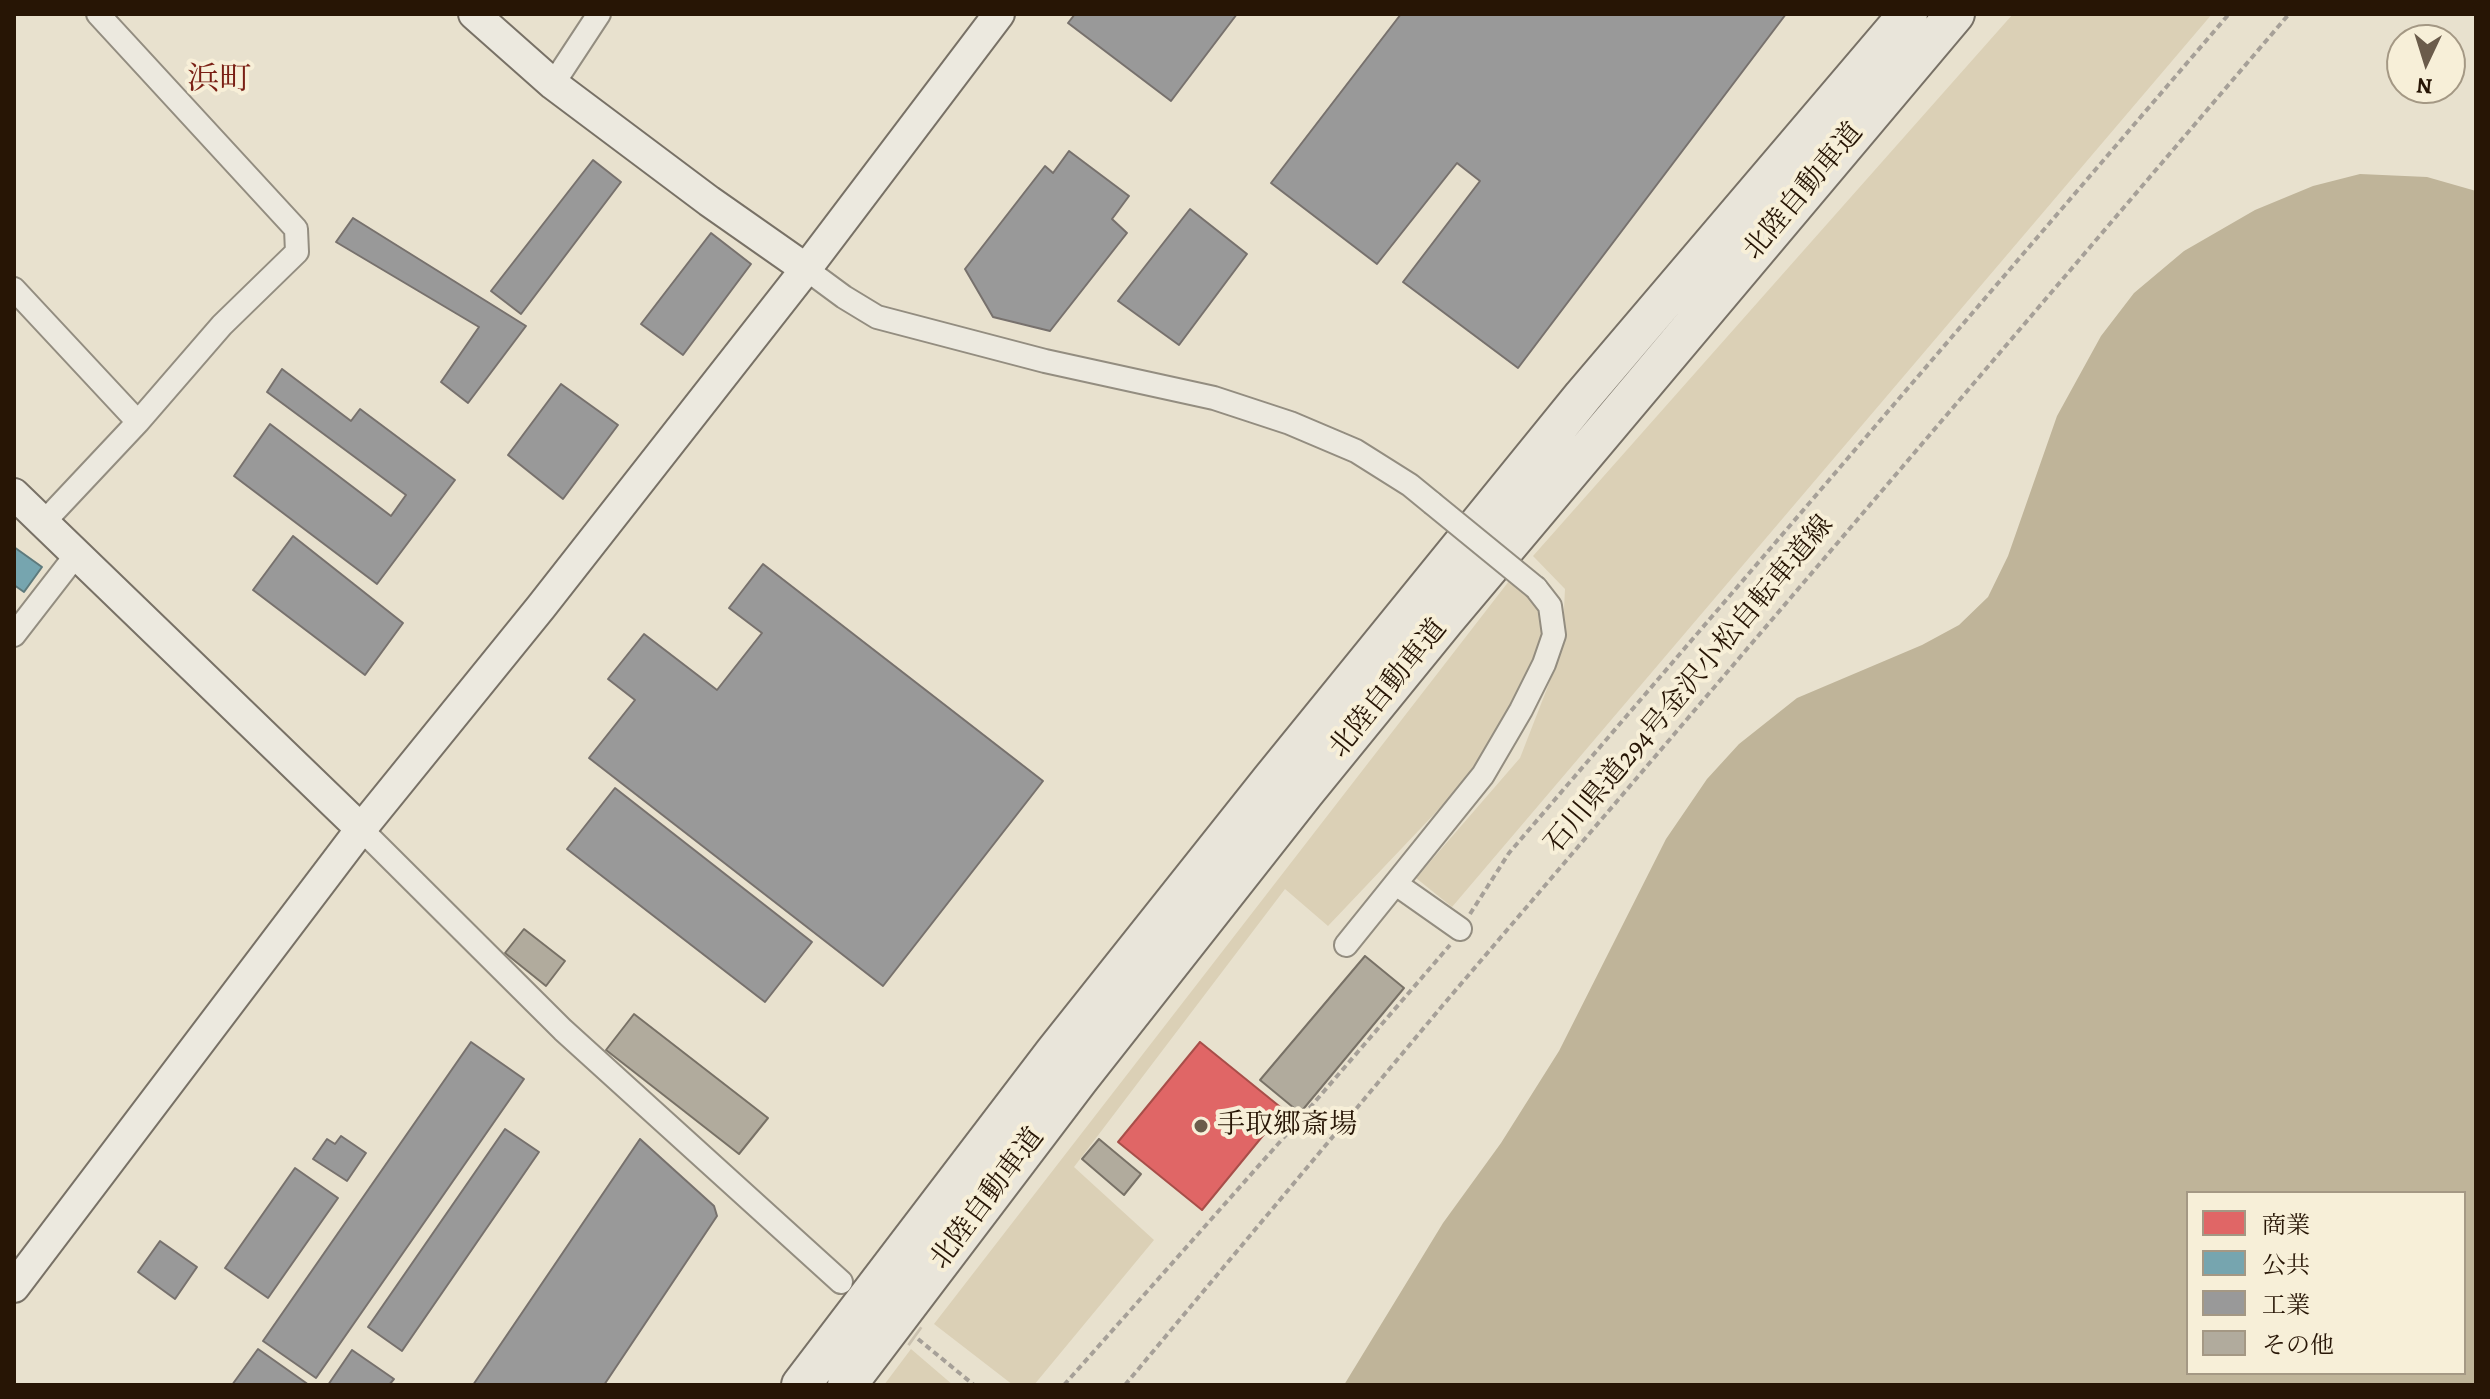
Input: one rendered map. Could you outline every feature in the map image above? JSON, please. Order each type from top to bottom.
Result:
[{"type":"highway","name":"北陸自動車道","points":[[801,1385],[1054,1053],[1271,780],[1583,396],[1908,14]]},
{"type":"highway","name":"北陸自動車道","points":[[847,1385],[1079,1079],[1315,780],[1445,620],[1955,14]]},
{"type":"street","points":[[44,522],[138,422],[222,325],[297,252],[296,229],[98,14]]},
{"type":"street","points":[[474,14],[553,84],[709,201],[877,317],[1045,361],[1214,398],[1290,423],[1356,451],[1410,485],[1536,588],[1550,606],[1554,635],[1544,664],[1483,775],[1346,945]]},
{"type":"street","points":[[553,84],[599,14]]},
{"type":"street","points":[[14,1287],[361,829],[541,607],[806,269],[999,14]]},
{"type":"street","points":[[14,289],[138,422]]},
{"type":"street","points":[[14,494],[361,829],[563,1030],[841,1282]]},
{"type":"street","points":[[14,635],[76,555]]},
{"type":"street","points":[[1396,884],[1460,929]]},
{"type":"path","points":[[1064,1385],[1448,947],[1509,853],[2229,14]]},
{"type":"path","name":"石川県道294号金沢小松自転車道線","points":[[1125,1385],[1443,1005],[2289,14]]},
{"type":"path","points":[[916,1337],[974,1385]]},
{"type":"shaded area","points":[[2013,14],[2212,14],[1452,907],[1416,878],[1520,758],[1562,650],[1565,589],[1533,556]]},
{"type":"shaded area","points":[[2360,174],[2427,177],[2476,191],[2476,1385],[1344,1385],[1443,1223],[1501,1143],[1559,1051],[1666,839],[1707,779],[1739,744],[1797,698],[1922,645],[1959,625],[1988,597],[2008,556],[2057,416],[2101,336],[2134,293],[2184,251],[2255,210],[2313,186]]},
{"type":"shaded area","points":[[1509,581],[1531,598],[1543,621],[1539,651],[1477,769],[1328,926],[1285,889],[1074,1167],[1154,1240],[1034,1385],[1013,1385],[934,1324]]},
{"type":"shaded area","points":[[911,1349],[953,1385],[884,1385]]},
{"type":"building: 商業","name":"手取郷斎場","points":[[1200,1042],[1284,1110],[1202,1210],[1118,1142]]},
{"type":"building: 公共","points":[[14,547],[42,567],[24,592],[14,585]]},
{"type":"building: 工業","points":[[1075,14],[1237,14],[1171,101],[1068,23]]},
{"type":"building: 工業","points":[[1401,14],[1786,14],[1518,368],[1403,282],[1480,181],[1457,163],[1377,264],[1271,183]]},
{"type":"building: 工業","points":[[1069,151],[1129,196],[1112,219],[1127,233],[1050,331],[993,317],[965,269],[1045,166],[1053,173]]},
{"type":"building: 工業","points":[[593,160],[621,182],[521,314],[491,291]]},
{"type":"building: 工業","points":[[1190,209],[1247,254],[1179,345],[1118,301]]},
{"type":"building: 工業","points":[[353,218],[526,326],[468,403],[441,382],[479,327],[336,242]]},
{"type":"building: 工業","points":[[711,233],[751,264],[683,355],[641,324]]},
{"type":"building: 工業","points":[[282,369],[351,421],[360,409],[455,480],[377,584],[234,476],[270,424],[391,516],[406,495],[267,392]]},
{"type":"building: 工業","points":[[561,384],[618,425],[563,499],[508,455]]},
{"type":"building: 工業","points":[[293,536],[403,623],[365,675],[253,590]]},
{"type":"building: 工業","points":[[763,564],[1043,781],[883,986],[589,758],[635,700],[608,679],[644,634],[717,690],[762,633],[729,608]]},
{"type":"building: 工業","points":[[615,788],[812,942],[765,1002],[567,849]]},
{"type":"building: 工業","points":[[471,1042],[524,1079],[316,1378],[263,1341]]},
{"type":"building: 工業","points":[[505,1129],[539,1152],[402,1351],[368,1327]]},
{"type":"building: 工業","points":[[341,1136],[366,1153],[347,1181],[313,1159],[327,1139],[335,1144]]},
{"type":"building: 工業","points":[[640,1139],[714,1206],[717,1216],[604,1385],[473,1385]]},
{"type":"building: 工業","points":[[295,1168],[338,1198],[268,1298],[225,1268]]},
{"type":"building: 工業","points":[[160,1241],[197,1267],[175,1299],[138,1272]]},
{"type":"building: 工業","points":[[258,1349],[309,1385],[232,1385]]},
{"type":"building: 工業","points":[[352,1350],[394,1379],[389,1385],[328,1385]]},
{"type":"building: その他","points":[[524,929],[565,961],[546,986],[505,953]]},
{"type":"building: その他","points":[[1365,956],[1404,988],[1300,1113],[1260,1080]]},
{"type":"building: その他","points":[[634,1014],[768,1118],[739,1154],[606,1050]]},
{"type":"building: その他","points":[[1099,1139],[1141,1174],[1124,1195],[1082,1159]]},
{"type":"tunnel","points":[[887,1316],[916,1337]]},
{"type":"place","name":"手取郷斎場","points":[[1201,1126]]},
{"type":"district","name":"浜町","points":[[219,81]]}]
